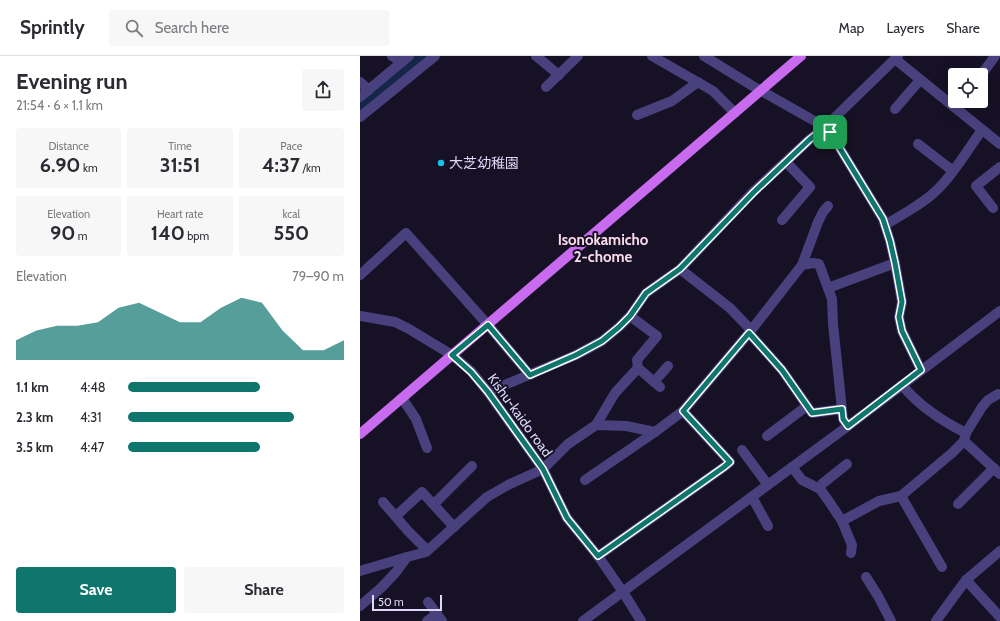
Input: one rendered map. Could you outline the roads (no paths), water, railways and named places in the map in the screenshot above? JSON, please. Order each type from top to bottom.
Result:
[{"type":"main road","points":[[360,434],[801,56]]},
{"type":"street","points":[[392,56],[406,59]]},
{"type":"street","points":[[360,117],[435,56]]},
{"type":"street","points":[[536,56],[559,74]]},
{"type":"street","points":[[546,87],[578,56]]},
{"type":"street","points":[[652,56],[713,91],[735,113]]},
{"type":"street","points":[[704,56],[825,127],[830,132],[883,219],[890,241],[902,302],[899,317],[902,331],[921,370]]},
{"type":"street","points":[[986,68],[995,56]]},
{"type":"street","points":[[488,392],[576,355],[602,341],[630,316],[646,293],[680,269],[754,192],[897,58],[920,80],[1000,144]]},
{"type":"street","points":[[360,98],[406,59]]},
{"type":"street","points":[[895,109],[920,80]]},
{"type":"street","points":[[360,82],[369,90]]},
{"type":"street","points":[[637,115],[672,101],[698,82]]},
{"type":"street","points":[[885,225],[938,190],[982,130]]},
{"type":"street","points":[[918,144],[953,171]]},
{"type":"street","points":[[782,220],[810,187],[786,162]]},
{"type":"street","points":[[993,208],[976,186],[1000,167]]},
{"type":"street","points":[[585,480],[683,411],[802,266],[818,222],[828,206]]},
{"type":"street","points":[[360,275],[406,233],[488,325],[530,375]]},
{"type":"street","points":[[802,266],[813,263],[819,264],[832,299],[832,324],[843,419],[848,426]]},
{"type":"street","points":[[828,288],[895,263]]},
{"type":"street","points":[[680,269],[730,308],[782,370],[812,413],[842,409]]},
{"type":"street","points":[[583,621],[848,426],[1000,311]]},
{"type":"street","name":"Kishu-kaido road","points":[[360,316],[395,322],[409,329],[452,355],[471,372],[488,392],[543,469],[567,518],[598,556],[641,621]]},
{"type":"street","points":[[630,316],[657,336],[636,360],[638,368],[657,384],[668,366]]},
{"type":"street","points":[[360,571],[426,552],[487,497],[508,485],[543,469],[568,444],[596,425],[615,393],[638,368]]},
{"type":"street","points":[[902,385],[911,395],[936,416],[965,437],[997,471],[958,504]]},
{"type":"street","points":[[842,521],[879,501],[901,496],[952,454],[965,437],[982,407],[988,400],[998,394]]},
{"type":"street","points":[[402,398],[416,419],[427,448]]},
{"type":"street","points":[[767,436],[807,406]]},
{"type":"street","points":[[598,556],[730,462],[683,411]]},
{"type":"street","points":[[596,425],[626,426],[655,432]]},
{"type":"street","points":[[742,450],[768,485]]},
{"type":"street","points":[[820,489],[822,484],[847,464]]},
{"type":"street","points":[[434,504],[472,466]]},
{"type":"street","points":[[792,467],[802,480],[820,489],[828,500],[842,521],[852,545],[851,553]]},
{"type":"street","points":[[396,516],[422,492],[454,527]]},
{"type":"street","points":[[752,496],[768,526]]},
{"type":"street","points":[[901,496],[942,568]]},
{"type":"street","points":[[384,502],[408,531],[428,550]]},
{"type":"street","points":[[936,621],[966,580],[1000,551]]},
{"type":"street","points":[[360,606],[382,587],[407,557]]},
{"type":"street","points":[[866,577],[891,621]]},
{"type":"street","points":[[966,580],[1000,617]]},
{"type":"street","points":[[427,621],[439,617],[428,602]]},
{"type":"waterway","points":[[360,107],[424,56]]},
{"type":"place","name":"大芝幼稚園","points":[[441,163]]},
{"type":"district","name":"Isonokamicho 2-chome","points":[[603,248]]}]
